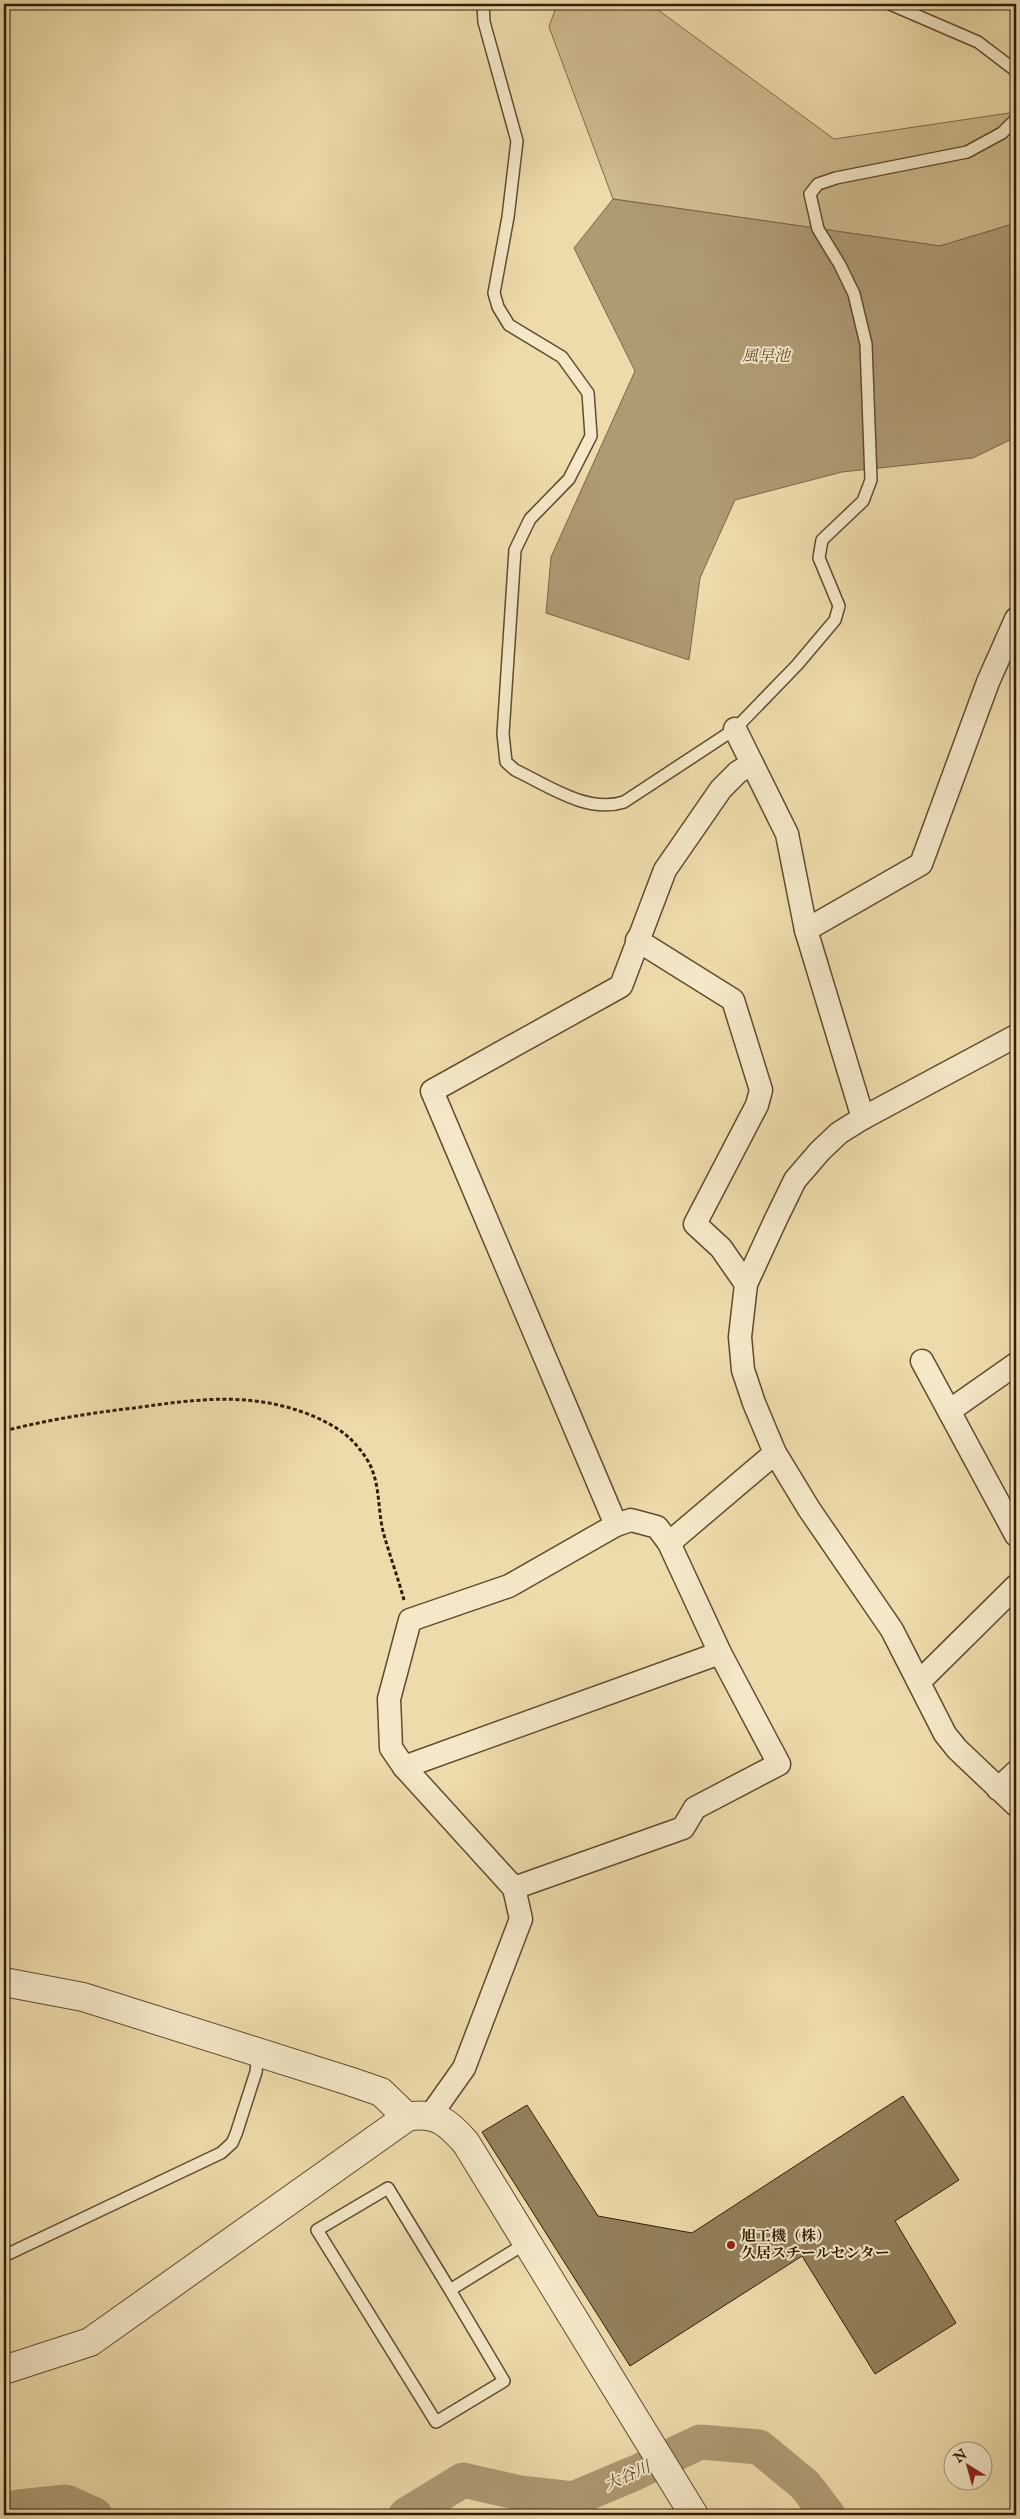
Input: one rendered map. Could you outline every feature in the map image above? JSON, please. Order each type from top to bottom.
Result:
[{"type":"street","points":[[806,930],[921,864],[988,682],[1016,619]]},
{"type":"street","points":[[735,729],[787,834],[806,930],[863,1118]]},
{"type":"street","points":[[616,1525],[432,1090],[621,986],[665,870],[721,789],[738,772],[752,764]]},
{"type":"street","points":[[637,940],[733,1000],[740,1020],[761,1090],[757,1105],[695,1224],[721,1248],[746,1284]]},
{"type":"street","points":[[1016,1036],[863,1118],[839,1133],[795,1180],[746,1284],[740,1337],[743,1370],[754,1403],[776,1452],[809,1509],[892,1630],[946,1734],[957,1749],[1016,1805]]},
{"type":"street","points":[[922,1361],[1016,1535]]},
{"type":"street","points":[[950,1411],[1016,1364]]},
{"type":"street","points":[[669,1544],[776,1452]]},
{"type":"street","points":[[4,2370],[90,2342],[419,2116],[464,2068],[521,1920],[514,1888],[404,1767],[391,1748],[389,1699],[410,1620],[509,1586],[616,1525],[631,1520],[657,1527],[669,1544],[720,1654],[779,1764],[695,1808],[683,1828],[514,1888]]},
{"type":"street","points":[[919,1682],[1016,1586]]},
{"type":"street","points":[[404,1767],[720,1654]]},
{"type":"street","points":[[998,1789],[1016,1772]]},
{"type":"street","points":[[4,1982],[83,1997],[258,2051],[380,2092],[419,2116],[441,2119],[452,2126],[466,2143],[528,2242],[694,2515]]},
{"type":"lane","points":[[483,4],[484,22],[517,141],[508,218],[494,293],[498,307],[508,325],[562,357],[588,394],[590,436],[569,479],[530,519],[514,550],[502,734],[506,762],[515,770],[586,803],[610,806],[624,802],[735,729],[797,664],[835,620],[839,606],[819,558],[822,540],[863,501],[871,480],[866,344],[854,294],[840,265],[818,229],[810,194],[818,184],[836,178],[967,152],[1002,133],[1016,119]]},
{"type":"lane","points":[[890,4],[978,42],[1016,71]]},
{"type":"lane","points":[[4,2256],[221,2153],[232,2143],[236,2134],[256,2072],[258,2051]]},
{"type":"lane","points":[[388,2188],[450,2290],[504,2381],[436,2422],[317,2230],[388,2188]]},
{"type":"lane","points":[[450,2290],[528,2242]]},
{"type":"path","points":[[4,1431],[54,1418],[207,1398],[264,1400],[290,1406],[337,1426],[349,1436],[368,1461],[377,1482],[384,1534],[410,1620]]},
{"type":"shaded area","points":[[557,4],[650,4],[834,139],[1016,112],[1016,223],[940,246],[613,199],[549,27]]},
{"type":"water","name":"風早池","points":[[613,199],[940,246],[1016,223],[1016,437],[973,458],[842,472],[735,500],[700,578],[689,660],[546,613],[551,557],[635,371],[574,248]]},
{"type":"building","name":"旭工機（株） 久居スチールセンター","points":[[903,2096],[959,2180],[895,2221],[956,2323],[875,2374],[802,2256],[630,2366],[482,2132],[527,2105],[598,2216],[692,2233]]},
{"type":"waterway","name":"大谷川","points":[[406,2515],[463,2480],[520,2493],[573,2499],[635,2473],[700,2442],[759,2447],[805,2485],[828,2515]]},
{"type":"waterway","name":"大谷川","points":[[4,2511],[19,2507],[66,2502],[95,2515]]},
{"type":"place","name":"旭工機（株） 久居スチールセンター","points":[[731,2245]]}]
